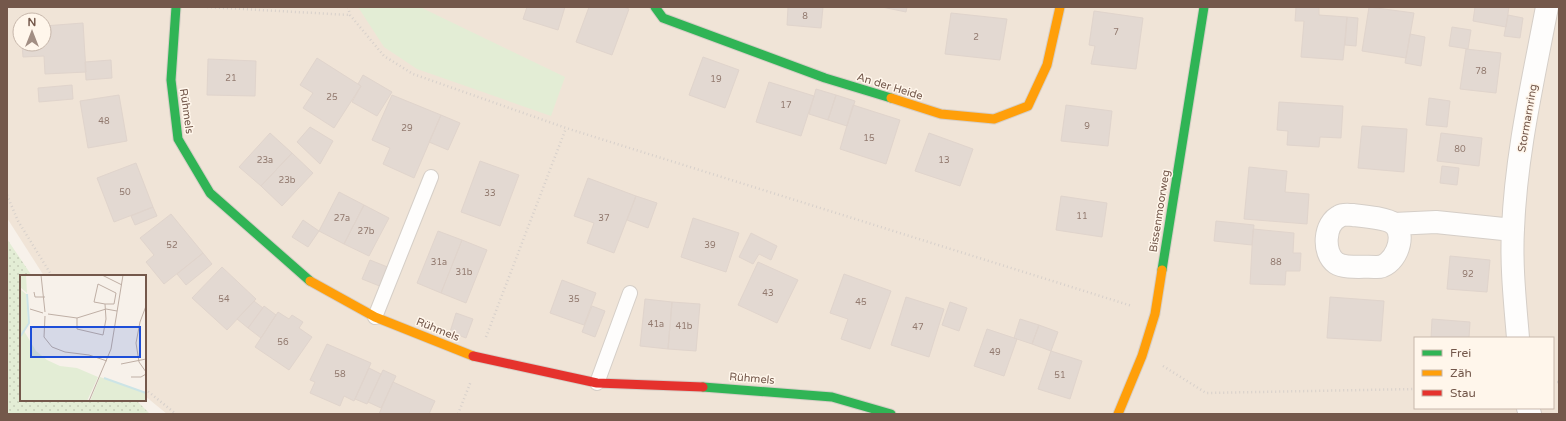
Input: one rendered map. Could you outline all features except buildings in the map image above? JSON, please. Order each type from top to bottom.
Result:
[{"type":"street","name":"Rühmels","points":[[176,7],[171,80],[178,139],[210,193],[305,278],[375,317],[480,359],[597,383],[729,388],[832,397],[849,408],[891,414]]},
{"type":"street","name":"An der Heide","points":[[655,7],[663,18],[825,78],[941,114],[994,119],[1028,106],[1048,65],[1060,7]]},
{"type":"street","name":"Bissenmoorweg","points":[[1118,414],[1142,356],[1155,314],[1204,7]]},
{"type":"street","name":"Stormarnring","points":[[1518,337],[1514,288],[1513,230],[1518,167],[1547,7]]},
{"type":"street","points":[[1394,224],[1436,222],[1513,230]]},
{"type":"lane","points":[[375,317],[431,177]]},
{"type":"lane","points":[[597,383],[630,293]]},
{"type":"path","points":[[207,7],[350,15]]},
{"type":"path","points":[[348,7],[350,15],[384,56],[414,74],[566,128],[1155,314]]},
{"type":"path","points":[[458,414],[566,128]]},
{"type":"path","points":[[7,195],[18,221],[51,275]]},
{"type":"path","points":[[1142,356],[1206,393],[1414,389]]},
{"type":"path","points":[[146,390],[176,414]]},
{"type":"shaded area","points":[[7,7],[1559,7],[1559,414],[167,414],[146,397],[146,275],[43,275],[7,218]]},
{"type":"green space","points":[[358,7],[420,7],[565,77],[551,116],[417,69],[384,47]]},
{"type":"green space","points":[[7,239],[31,275],[20,275],[20,401],[137,401],[150,414],[7,414]]},
{"type":"traffic: fast","points":[[176,7],[171,80],[178,139],[210,193],[310,281]]},
{"type":"traffic: fast","points":[[655,7],[663,18],[825,78],[891,98]]},
{"type":"traffic: fast","points":[[1162,270],[1204,7]]},
{"type":"traffic: fast","points":[[703,387],[832,397],[891,414]]},
{"type":"traffic: slow","points":[[891,98],[941,114],[994,119],[1028,106],[1047,65],[1060,7]]},
{"type":"traffic: slow","points":[[1118,414],[1142,356],[1155,314],[1162,270]]},
{"type":"traffic: slow","points":[[310,281],[375,317],[473,356]]},
{"type":"traffic: jam","points":[[473,356],[597,383],[703,387]]}]
